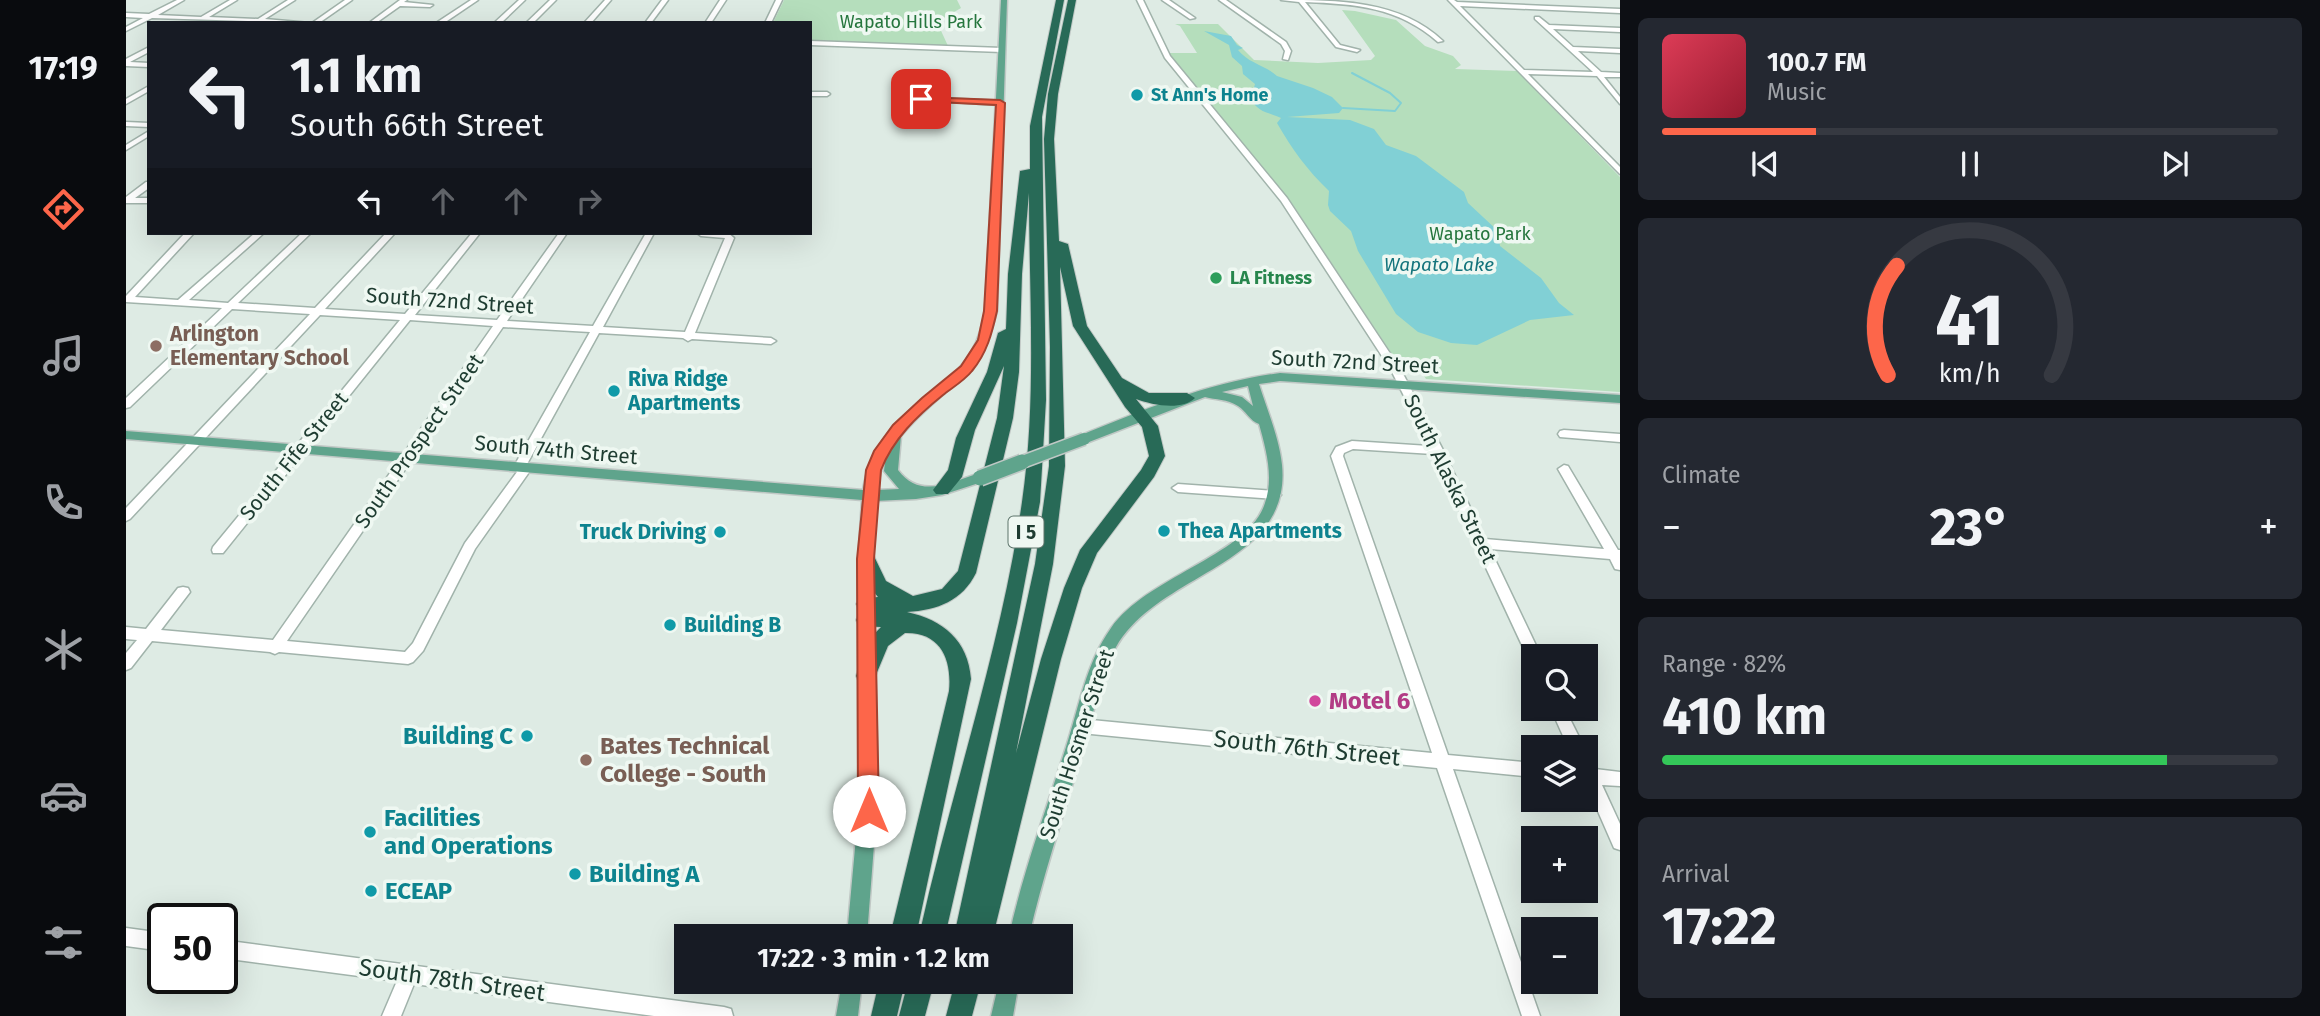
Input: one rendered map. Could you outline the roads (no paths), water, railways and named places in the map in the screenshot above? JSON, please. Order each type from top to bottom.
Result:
[{"type":"highway","name":"I 5","points":[[935,924],[1022,564],[1032,493],[1038,426],[1034,172],[1037,117],[1058,0]]},
{"type":"highway","name":"I 5","points":[[969,924],[1044,564],[1057,466],[1057,347],[1050,192],[1052,106],[1073,3]]},
{"type":"highway","points":[[866,612],[939,601],[961,584],[970,564],[1005,418],[1011,372],[1021,198],[1037,117]]},
{"type":"highway","points":[[983,924],[1048,672],[1073,587],[1093,543],[1156,461],[1150,426],[1087,340],[1076,317],[1050,192]]},
{"type":"highway","points":[[942,490],[956,473],[968,427],[990,385],[1004,338],[1015,274]]},
{"type":"highway","points":[[1107,367],[1124,385],[1141,396],[1158,400],[1194,396]]},
{"type":"highway","points":[[866,559],[874,581],[887,593],[904,601],[919,603]]},
{"type":"highway","points":[[866,612],[933,628],[956,651],[961,678],[906,924]]},
{"type":"highway","points":[[866,676],[874,650],[890,631],[906,625],[933,628]]},
{"type":"highway","points":[[884,1016],[889,994]]},
{"type":"highway","points":[[912,1016],[917,994]]},
{"type":"highway","points":[[951,1016],[956,994]]},
{"type":"highway","points":[[959,1016],[965,994]]},
{"type":"main road","points":[[858,924],[869,811],[866,559],[875,463],[898,429],[967,369],[984,340],[990,311],[1004,0]]},
{"type":"main road","name":"South 72nd Street","points":[[980,478],[1194,396],[1252,380],[1301,377],[1620,399]]},
{"type":"main road","name":"South Hosmer Street","points":[[1022,924],[1030,888],[1081,726],[1100,668],[1118,629],[1150,599],[1247,540],[1266,518],[1275,495],[1277,472],[1252,380]]},
{"type":"main road","points":[[1194,396],[1231,396],[1241,400],[1264,427]]},
{"type":"main road","points":[[898,429],[890,460],[891,471],[899,482],[916,494]]},
{"type":"main road","name":"South 74th Street","points":[[126,435],[870,496],[942,490],[980,478]]},
{"type":"main road","points":[[847,1016],[850,994]]},
{"type":"main road","points":[[1002,1016],[1007,994]]},
{"type":"street","points":[[126,29],[181,0]]},
{"type":"street","points":[[197,21],[234,0]]},
{"type":"street","points":[[259,21],[292,0]]},
{"type":"street","points":[[318,21],[349,0]]},
{"type":"street","points":[[442,21],[475,0]]},
{"type":"street","points":[[499,21],[522,0]]},
{"type":"street","points":[[531,21],[553,0]]},
{"type":"street","points":[[589,21],[608,0]]},
{"type":"street","points":[[649,21],[665,0]]},
{"type":"street","points":[[709,21],[723,0]]},
{"type":"street","points":[[769,21],[779,0]]},
{"type":"street","name":"South Alaska Street","points":[[1140,0],[1167,57],[1293,214],[1404,385],[1528,644]]},
{"type":"street","points":[[1165,0],[1192,19]]},
{"type":"street","points":[[1222,0],[1284,43],[1288,51],[1286,59]]},
{"type":"street","points":[[1284,0],[1341,2],[1406,16],[1425,25],[1438,38],[1420,34]]},
{"type":"street","points":[[1301,1],[1336,44],[1357,50]]},
{"type":"street","points":[[1597,1],[1620,19]]},
{"type":"street","points":[[375,21],[401,2],[430,5]]},
{"type":"street","points":[[1453,2],[1620,10]]},
{"type":"street","points":[[1453,2],[1620,172]]},
{"type":"street","points":[[126,15],[243,21]]},
{"type":"street","points":[[1537,18],[1599,74],[1620,102]]},
{"type":"street","points":[[1546,27],[1620,30]]},
{"type":"street","points":[[812,43],[1002,50]]},
{"type":"street","points":[[1571,49],[1620,51]]},
{"type":"street","points":[[126,63],[147,50]]},
{"type":"street","points":[[126,63],[147,65]]},
{"type":"street","points":[[1522,72],[1620,75]]},
{"type":"street","points":[[126,102],[147,89]]},
{"type":"street","points":[[812,94],[827,94]]},
{"type":"street","points":[[921,99],[1000,103]]},
{"type":"street","points":[[126,124],[147,125]]},
{"type":"street","points":[[126,148],[147,134]]},
{"type":"street","points":[[126,200],[147,185]]},
{"type":"street","points":[[126,200],[147,201]]},
{"type":"street","points":[[127,299],[188,235]]},
{"type":"street","points":[[180,303],[258,235]]},
{"type":"street","points":[[126,404],[305,235]]},
{"type":"street","points":[[126,516],[389,235]]},
{"type":"street","name":"South Fife Street","points":[[218,550],[474,235]]},
{"type":"street","name":"South Prospect Street","points":[[275,648],[562,235]]},
{"type":"street","points":[[126,633],[401,659],[413,655],[470,546],[522,468],[594,331],[649,235]]},
{"type":"street","points":[[688,338],[730,241],[730,236],[720,235]]},
{"type":"street","name":"South 72nd Street","points":[[127,299],[688,338],[771,341]]},
{"type":"street","points":[[1564,435],[1620,438]]},
{"type":"street","points":[[1437,450],[1360,445],[1340,450],[1337,460],[1531,1016]]},
{"type":"street","points":[[1564,469],[1618,558]]},
{"type":"street","points":[[1178,488],[1275,495]]},
{"type":"street","points":[[1481,542],[1618,558]]},
{"type":"street","points":[[126,664],[183,592]]},
{"type":"street","name":"South 76th Street","points":[[1081,726],[1521,769]]},
{"type":"street","points":[[1598,775],[1620,779]]},
{"type":"street","points":[[1598,796],[1620,842]]},
{"type":"street","points":[[126,937],[147,940]]},
{"type":"street","name":"South 78th Street","points":[[238,951],[724,1016]]},
{"type":"street","points":[[391,1016],[409,975]]},
{"type":"water","name":"Wapato Lake","points":[[1204,31],[1231,36],[1237,45],[1243,48],[1238,50],[1247,58],[1277,76],[1332,97],[1343,108],[1339,113],[1287,117],[1350,120],[1374,129],[1386,145],[1416,156],[1464,192],[1468,203],[1498,231],[1500,246],[1541,278],[1559,303],[1574,315],[1530,320],[1477,345],[1451,343],[1418,332],[1396,314],[1358,251],[1351,231],[1330,211],[1329,191],[1288,142],[1277,123],[1281,118],[1257,107],[1251,98],[1255,84],[1243,74],[1242,66],[1232,57],[1229,45]]},
{"type":"waterway","points":[[1343,108],[1395,111],[1401,103],[1390,93],[1352,73]]},
{"type":"place","name":"St Ann's Home","points":[[1137,95]]},
{"type":"place","name":"LA Fitness","points":[[1216,278]]},
{"type":"place","name":"Arlington Elementary School","points":[[156,346]]},
{"type":"place","name":"Riva Ridge Apartments","points":[[614,391]]},
{"type":"place","name":"Thea Apartments","points":[[1164,531]]},
{"type":"place","name":"Truck Driving","points":[[720,532]]},
{"type":"place","name":"Building B","points":[[670,625]]},
{"type":"place","name":"Motel 6","points":[[1315,701]]},
{"type":"place","name":"Building C","points":[[527,736]]},
{"type":"place","name":"Bates Technical College - South","points":[[586,760]]},
{"type":"place","name":"Facilities and Operations","points":[[370,832]]},
{"type":"place","name":"Building A","points":[[575,874]]},
{"type":"place","name":"ECEAP","points":[[371,891]]},
{"type":"park label","name":"Wapato Hills Park","points":[[911,22]]},
{"type":"park label","name":"Wapato Park","points":[[1480,234]]}]
